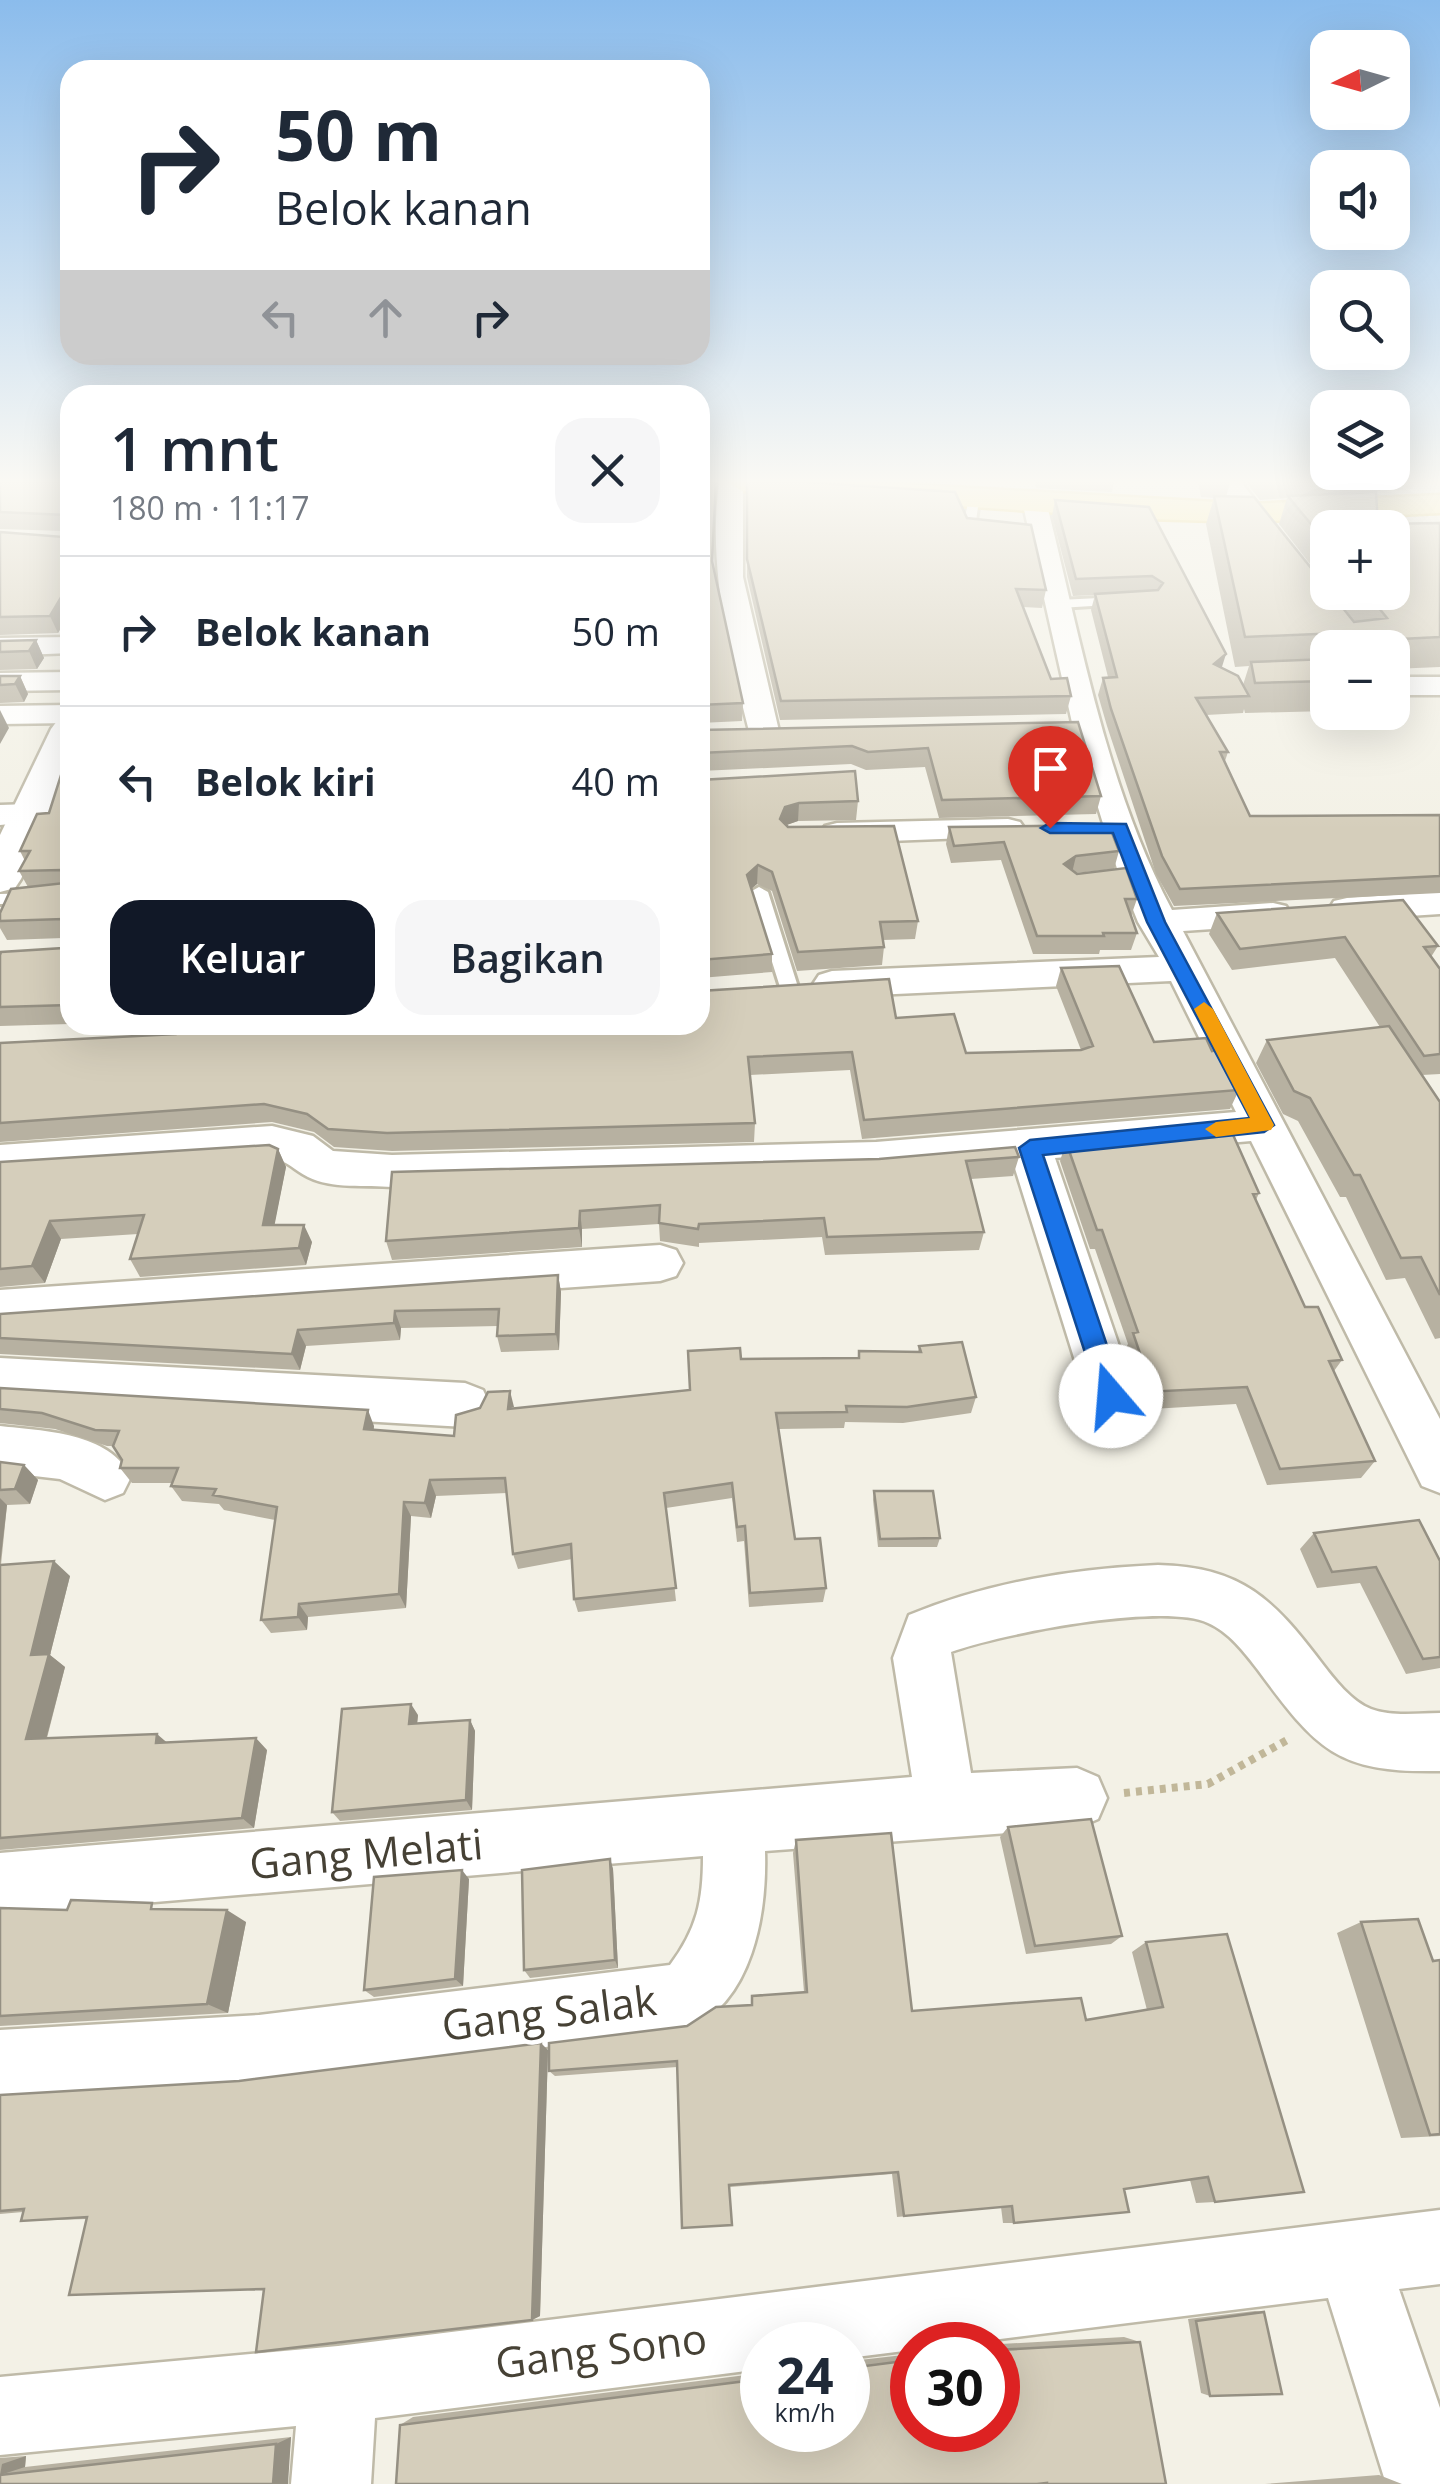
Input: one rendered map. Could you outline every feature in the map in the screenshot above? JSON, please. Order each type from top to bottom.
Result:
[{"type":"street","points":[[723,598],[728,628],[764,731]]},
{"type":"street","points":[[1057,598],[1088,727],[1102,828],[1427,1417],[1440,1470]]},
{"type":"street","points":[[0,647],[60,645]]},
{"type":"street","points":[[0,682],[60,681]]},
{"type":"street","points":[[1410,686],[1440,686]]},
{"type":"street","points":[[0,714],[60,714]]},
{"type":"street","points":[[1050,727],[1088,727]]},
{"type":"street","points":[[732,732],[802,730]]},
{"type":"street","points":[[0,879],[15,814],[60,772]]},
{"type":"street","points":[[799,835],[1032,828]]},
{"type":"street","points":[[1156,922],[1434,913]]},
{"type":"street","points":[[771,988],[1032,972],[1182,968]]},
{"type":"street","points":[[0,1161],[242,1142],[298,1147],[323,1166],[392,1171],[876,1158],[1030,1148],[1264,1125]]},
{"type":"street","points":[[1030,1148],[1111,1396]]},
{"type":"street","points":[[0,1309],[660,1263]]},
{"type":"street","points":[[0,1379],[128,1381],[195,1390],[465,1405]]},
{"type":"street","points":[[0,1448],[68,1458],[105,1478]]},
{"type":"street","points":[[946,1804],[921,1658],[928,1634],[950,1623],[1078,1600],[1186,1592],[1212,1597],[1248,1617],[1271,1639],[1330,1717],[1366,1738],[1440,1742]]},
{"type":"street","points":[[733,1823],[946,1804],[1077,1798]]},
{"type":"street","name":"Gang Melati","points":[[0,1884],[733,1823]]},
{"type":"street","name":"Gang Salak","points":[[0,2064],[259,2049],[688,1996],[727,1941],[734,1892],[733,1823]]},
{"type":"street","name":"Gang Sono","points":[[0,2416],[338,2384],[1440,2247]]},
{"type":"street","points":[[1352,2258],[1426,2484]]},
{"type":"street","points":[[332,2484],[338,2384]]},
{"type":"lane","points":[[1058,604],[1130,600]]},
{"type":"lane","points":[[759,892],[771,988]]},
{"type":"lane","points":[[0,899],[60,898]]},
{"type":"path","points":[[1077,1798],[1208,1784],[1330,1717]]},
{"type":"building","points":[[0,598],[60,598],[50,616],[0,617]]},
{"type":"building","points":[[710,598],[720,598],[743,703],[710,705]]},
{"type":"building","points":[[756,598],[1019,598],[1051,679],[1067,678],[1071,696],[781,701]]},
{"type":"building","points":[[1096,598],[1197,598],[1226,654],[1214,664],[1238,676],[1249,696],[1196,698],[1228,752],[1220,752],[1250,816],[1440,815],[1440,876],[1180,889],[1162,856],[1111,709],[1103,678],[1117,677]]},
{"type":"building","points":[[1236,598],[1310,598],[1310,610],[1344,610],[1354,622],[1387,618],[1381,610],[1410,610],[1410,598],[1440,598],[1440,637],[1410,639],[1410,630],[1310,630],[1310,634],[1245,637]]},
{"type":"building","points":[[36,640],[29,651],[0,652],[0,641]]},
{"type":"building","points":[[1310,660],[1310,681],[1255,683],[1251,662]]},
{"type":"building","points":[[0,676],[20,676],[15,684],[0,685]]},
{"type":"building","points":[[1078,722],[1101,796],[942,800],[928,748],[868,752],[852,746],[710,753],[710,730]]},
{"type":"building","points":[[855,771],[858,801],[799,803],[785,807],[780,819],[788,827],[894,826],[918,921],[880,922],[884,947],[798,952],[772,872],[758,865],[747,875],[772,954],[710,959],[710,779]]},
{"type":"building","points":[[60,778],[60,870],[19,871],[30,851],[20,851],[37,814],[49,813]]},
{"type":"building","points":[[1109,825],[1119,851],[1076,856],[1064,864],[1077,874],[1126,868],[1137,899],[1125,899],[1137,933],[1037,936],[1004,842],[954,846],[949,827]]},
{"type":"building","points":[[60,884],[60,919],[0,921],[11,889]]},
{"type":"building","points":[[1403,900],[1438,946],[1424,947],[1440,969],[1440,1054],[1424,1056],[1345,937],[1240,949],[1217,913]]},
{"type":"building","points":[[60,948],[60,1005],[0,1007],[1,952]]},
{"type":"building","points":[[1119,966],[1154,1042],[1206,1038],[1212,1051],[1218,1050],[1239,1090],[864,1120],[852,1052],[748,1057],[755,1123],[387,1133],[328,1129],[307,1114],[264,1104],[0,1123],[0,1043],[156,1035],[710,1035],[710,990],[889,979],[896,1018],[954,1014],[966,1053],[1081,1050],[1093,1046],[1061,968]]},
{"type":"building","points":[[1389,1026],[1440,1102],[1440,1295],[1421,1257],[1401,1258],[1360,1175],[1354,1175],[1310,1098],[1294,1091],[1267,1040]]},
{"type":"building","points":[[1230,1128],[1259,1193],[1253,1194],[1305,1307],[1318,1307],[1342,1360],[1329,1361],[1375,1461],[1280,1469],[1247,1387],[1144,1392],[1148,1377],[1133,1333],[1138,1332],[1066,1142]]},
{"type":"building","points":[[269,1145],[278,1149],[263,1225],[304,1225],[299,1248],[130,1259],[144,1215],[50,1221],[32,1266],[0,1269],[0,1162]]},
{"type":"building","points":[[1015,1147],[1019,1157],[966,1161],[984,1232],[827,1237],[824,1218],[699,1224],[698,1229],[659,1223],[660,1205],[580,1211],[579,1228],[386,1241],[392,1172],[879,1159]]},
{"type":"building","points":[[558,1275],[556,1334],[497,1336],[499,1309],[395,1311],[394,1323],[298,1330],[292,1354],[0,1338],[0,1314]]},
{"type":"building","points":[[962,1342],[976,1397],[907,1407],[846,1406],[847,1412],[776,1413],[795,1539],[820,1538],[826,1588],[750,1593],[745,1526],[737,1527],[732,1483],[664,1493],[676,1588],[574,1599],[571,1544],[513,1554],[505,1478],[430,1480],[425,1503],[404,1502],[399,1594],[299,1604],[298,1617],[261,1620],[277,1507],[213,1495],[216,1489],[171,1486],[178,1468],[120,1468],[122,1460],[113,1446],[119,1431],[95,1430],[42,1413],[0,1409],[0,1388],[368,1410],[364,1429],[454,1436],[456,1415],[480,1408],[488,1392],[510,1391],[508,1409],[690,1390],[688,1351],[740,1348],[741,1359],[859,1358],[859,1351],[921,1352],[919,1346]]},
{"type":"building","points":[[0,1462],[24,1465],[15,1489],[0,1490]]},
{"type":"building","points":[[874,1491],[933,1491],[940,1538],[880,1539]]},
{"type":"building","points":[[1419,1520],[1440,1561],[1440,1657],[1423,1659],[1376,1567],[1332,1572],[1314,1533]]},
{"type":"building","points":[[54,1561],[31,1655],[49,1654],[26,1739],[157,1734],[156,1743],[256,1738],[242,1818],[0,1838],[0,1565]]},
{"type":"building","points":[[411,1704],[409,1724],[470,1720],[466,1800],[332,1812],[342,1709]]},
{"type":"building","points":[[1091,1819],[1122,1936],[1035,1946],[1008,1827]]},
{"type":"building","points":[[891,1833],[912,2011],[1081,1998],[1086,2020],[1163,2007],[1146,1942],[1227,1934],[1304,2192],[1215,2202],[1208,2177],[1124,2189],[1129,2212],[1014,2223],[1012,2206],[904,2216],[898,2172],[729,2185],[732,2225],[682,2228],[677,2061],[549,2071],[549,2043],[687,2026],[716,2007],[752,2005],[752,1996],[807,1992],[796,1840]]},
{"type":"building","points":[[610,1859],[615,1960],[524,1970],[522,1870]]},
{"type":"building","points":[[462,1870],[455,1979],[364,1990],[374,1877]]},
{"type":"building","points":[[71,1900],[152,1903],[151,1909],[227,1910],[207,2004],[0,2016],[0,1908],[67,1910]]},
{"type":"building","points":[[1418,1919],[1433,1961],[1440,1960],[1440,2134],[1430,2135],[1361,1922]]},
{"type":"building","points":[[541,2043],[532,2320],[256,2352],[264,2289],[69,2295],[87,2217],[21,2221],[24,2209],[0,2211],[0,2095],[239,2081]]},
{"type":"building","points":[[1264,2312],[1282,2394],[1210,2396],[1196,2321]]},
{"type":"building","points":[[1140,2342],[1166,2484],[396,2484],[400,2425],[740,2382],[740,2452],[870,2452],[870,2365],[890,2363],[890,2452],[1020,2452],[1020,2349]]},
{"type":"building","points":[[276,2444],[273,2484],[0,2484],[0,2475]]},
{"type":"slow traffic","points":[[1204,1009],[1264,1125],[1216,1129]]},
{"type":"route","points":[[1050,828],[1120,828],[1156,922],[1264,1125],[1030,1148],[1111,1396]]}]
